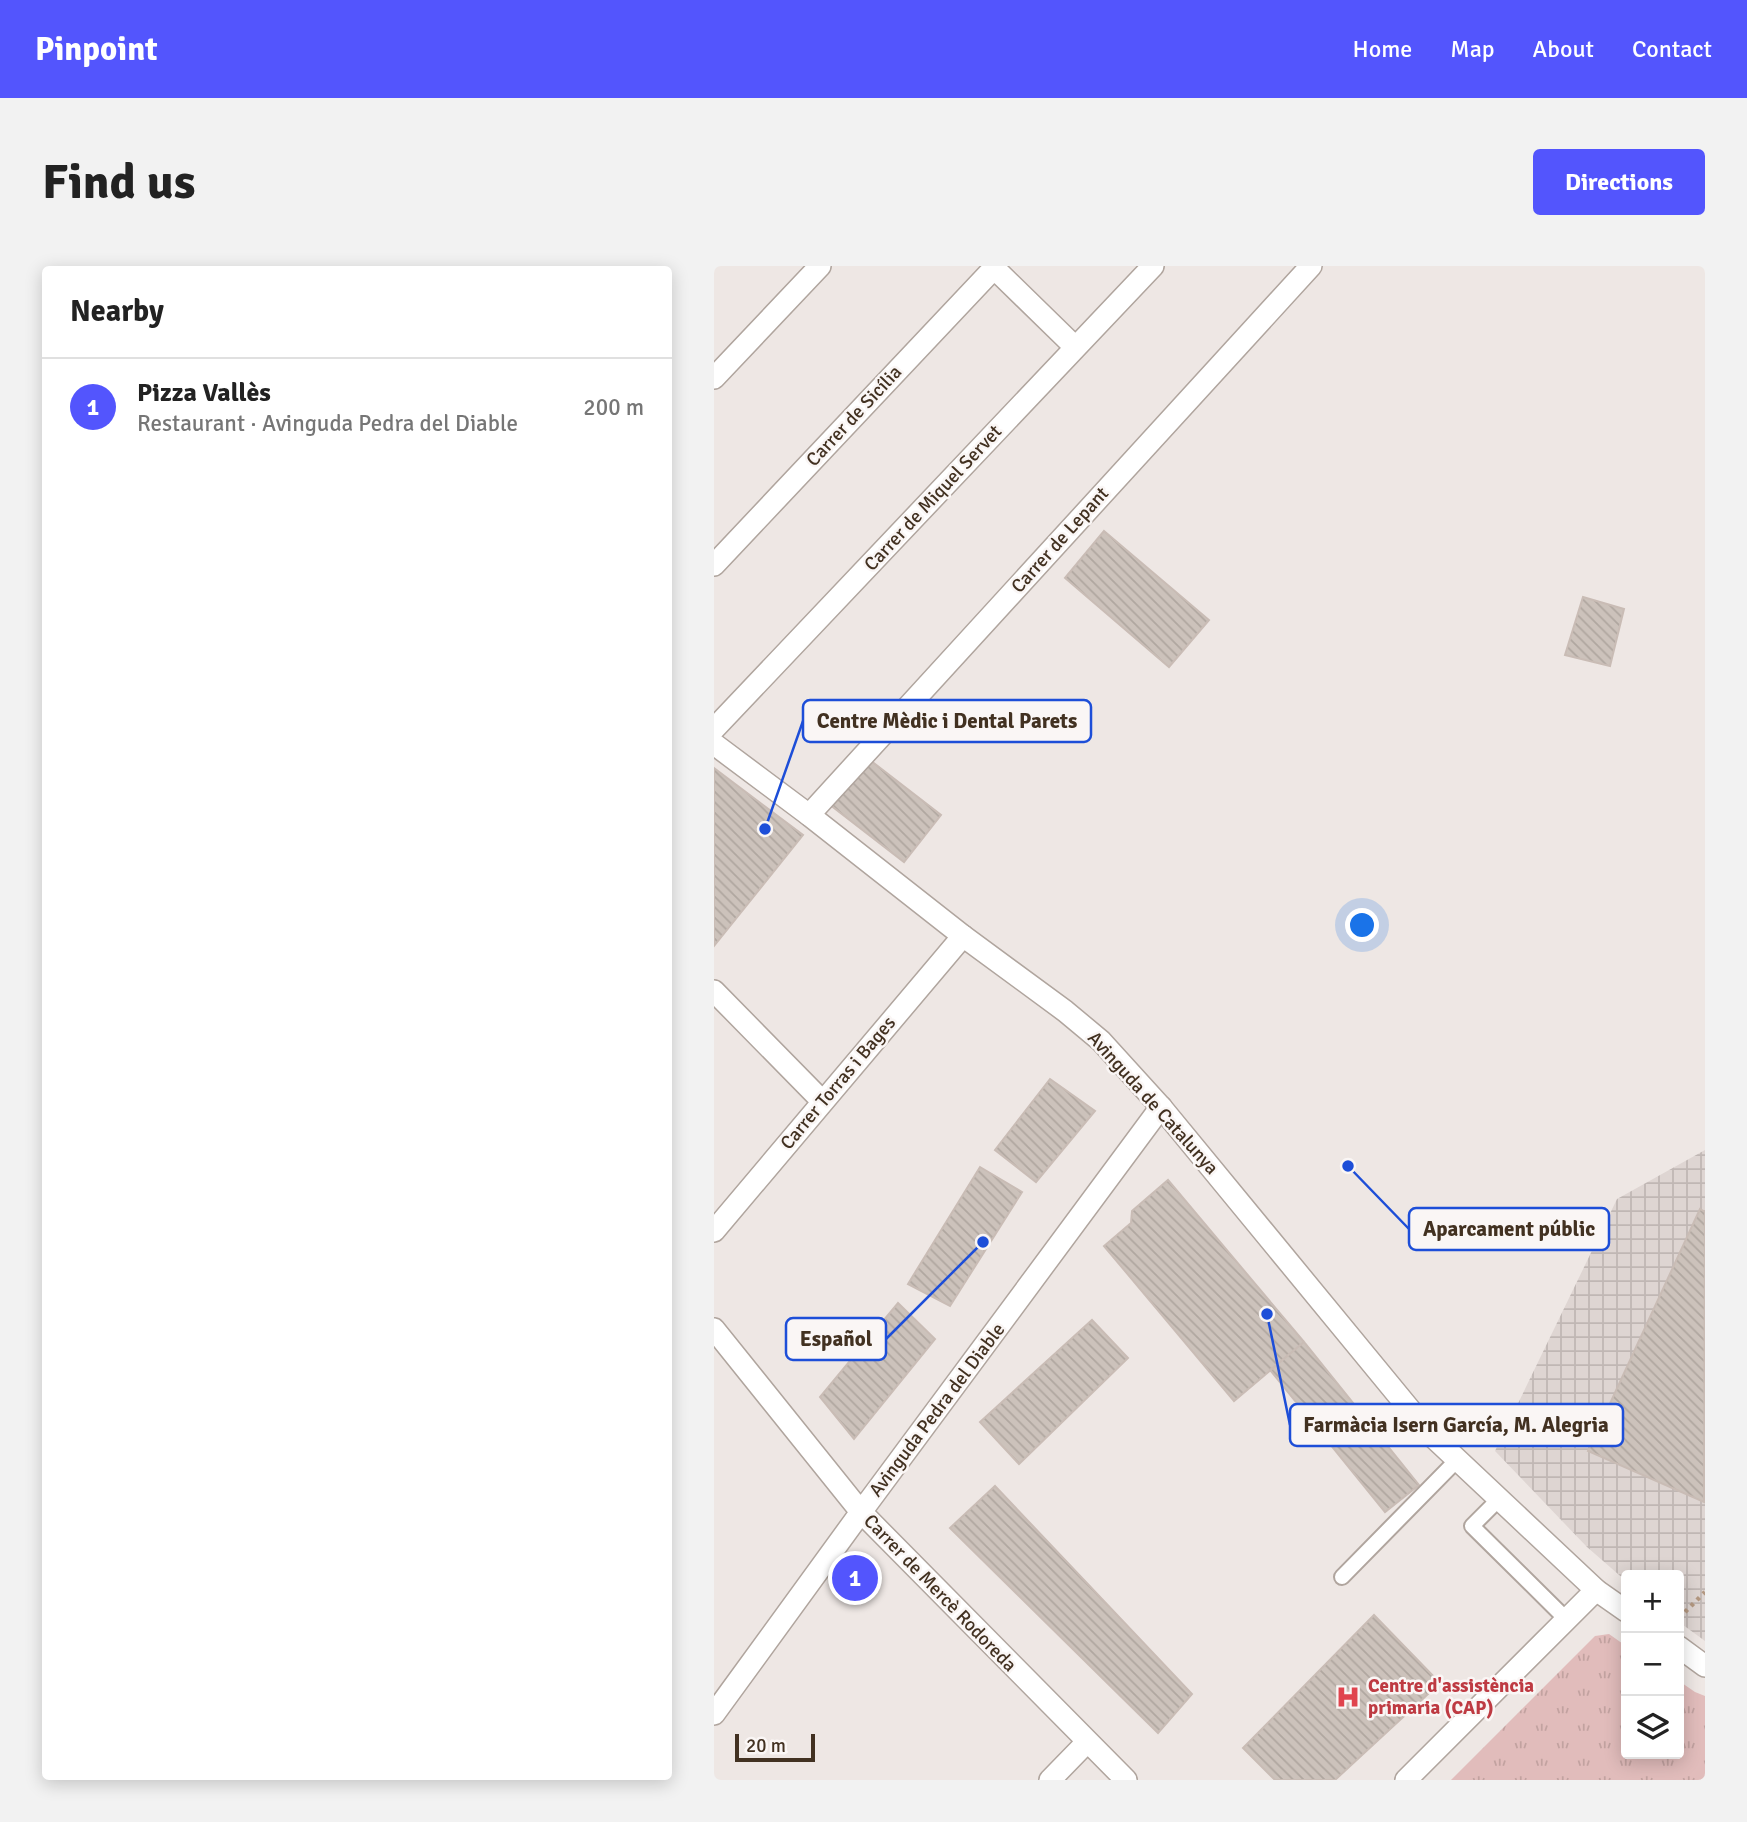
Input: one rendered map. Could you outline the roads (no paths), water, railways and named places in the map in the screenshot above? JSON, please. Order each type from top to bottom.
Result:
[{"type":"street","points":[[714,378],[820,266]]},
{"type":"street","name":"Carrer de Miquel Servet","points":[[714,729],[1153,266]]},
{"type":"street","name":"Carrer de Lepant","points":[[809,815],[1311,266]]},
{"type":"street","name":"Carrer de Sicília","points":[[714,565],[995,267],[1075,347]]},
{"type":"street","name":"Avinguda de Catalunya","points":[[714,744],[1101,1041],[1161,1107],[1430,1434],[1595,1590],[1621,1608]]},
{"type":"street","name":"Carrer Torras i Bages","points":[[714,1231],[963,936]]},
{"type":"street","points":[[714,991],[823,1102]]},
{"type":"street","name":"Avinguda Pedra del Diable","points":[[714,1714],[1161,1107]]},
{"type":"street","name":"Carrer de Mercè Rodoreda","points":[[714,1329],[861,1512],[1126,1780]]},
{"type":"street","points":[[1406,1780],[1595,1590]]},
{"type":"street","points":[[1684,1651],[1705,1666]]},
{"type":"street","points":[[1050,1780],[1087,1742]]},
{"type":"lane","points":[[1342,1577],[1457,1460]]},
{"type":"lane","points":[[1499,1499],[1472,1526],[1566,1619]]},
{"type":"place","name":"Centre Mèdic i Dental Parets","points":[[765,829]]},
{"type":"place","name":"Aparcament públic","points":[[1348,1166]]},
{"type":"place","name":"Español","points":[[983,1242]]},
{"type":"place","name":"Farmàcia Isern García, M. Alegria","points":[[1267,1314]]},
{"type":"place","name":"Pizza Vallès","points":[[855,1578]]},
{"type":"place","name":"Centre d'assistència primaria (CAP)","points":[[1348,1697]]}]
